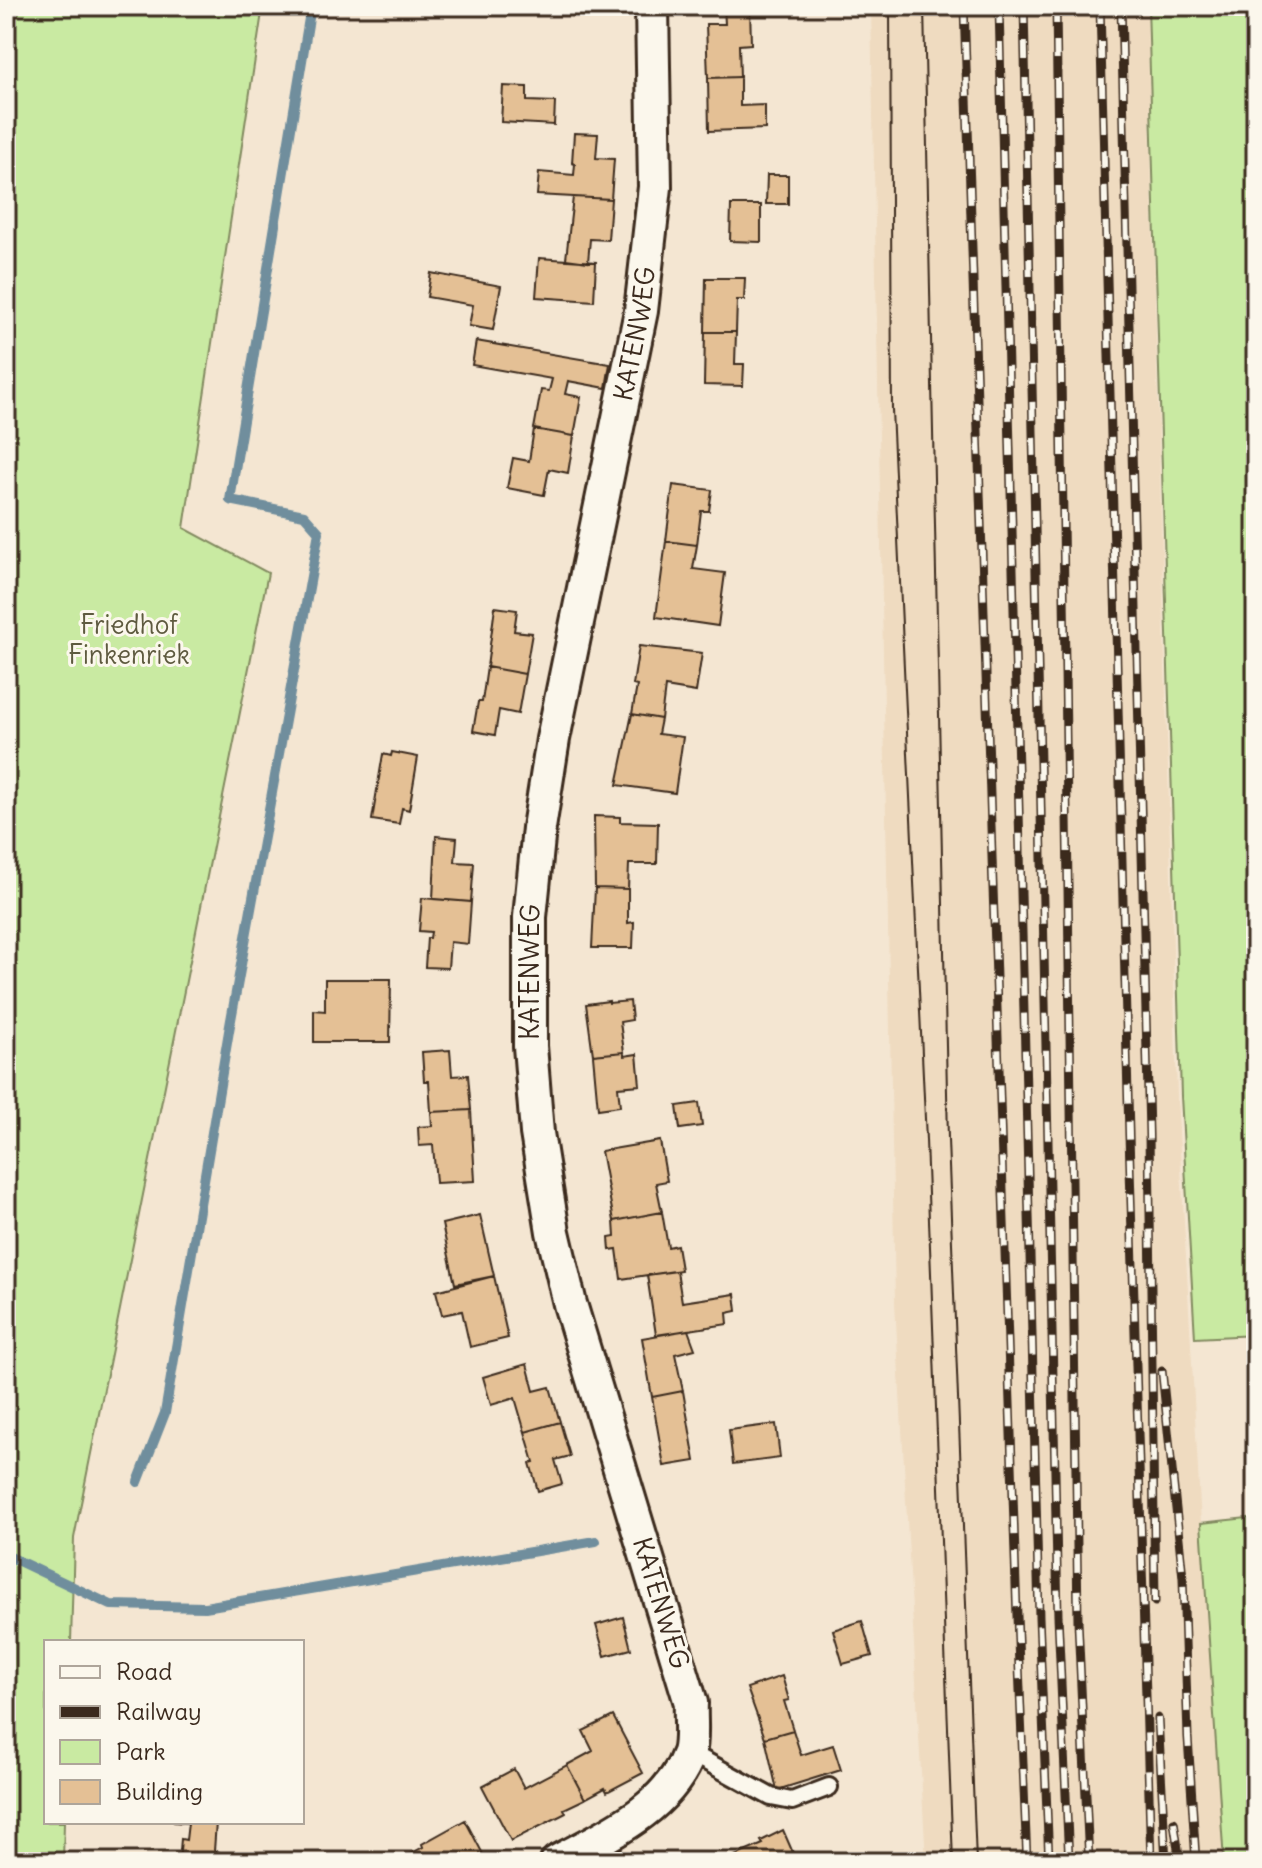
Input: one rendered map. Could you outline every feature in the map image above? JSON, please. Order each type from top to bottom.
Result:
[{"type":"street","name":"KATENWEG","points":[[557,1862],[633,1821],[667,1790],[689,1752],[691,1703],[570,1304],[557,1247],[537,1133],[530,1046],[530,917],[539,828],[553,739],[641,311],[649,249],[655,187],[652,6]]},
{"type":"lane","points":[[689,1752],[771,1797],[792,1801],[829,1787]]},
{"type":"shaded area","points":[[871,6],[1147,6],[1177,1097],[1224,1862],[926,1862],[895,1303]]},
{"type":"green space","name":"Friedhof Finkenriek","points":[[6,6],[263,6],[184,528],[268,573],[74,1538],[71,1640],[44,1640],[44,1824],[64,1824],[63,1862],[6,1862]]},
{"type":"green space","points":[[1148,6],[1256,6],[1256,1335],[1195,1338],[1181,1096]]},
{"type":"green space","points":[[1256,1517],[1256,1862],[1224,1862],[1201,1523]]},
{"type":"building","points":[[724,6],[750,6],[751,44],[739,45],[740,77],[708,78],[706,24],[725,24]]},
{"type":"building","points":[[740,77],[740,106],[765,105],[765,129],[709,131],[708,78]]},
{"type":"building","points":[[503,86],[527,87],[527,101],[555,102],[554,125],[501,122]]},
{"type":"building","points":[[574,133],[598,134],[596,158],[614,159],[611,199],[537,195],[539,172],[574,175]]},
{"type":"building","points":[[767,175],[788,175],[788,204],[766,204]]},
{"type":"building","points":[[573,197],[611,199],[608,240],[590,239],[588,262],[566,259]]},
{"type":"building","points":[[731,205],[761,205],[761,242],[730,241]]},
{"type":"building","points":[[539,258],[596,262],[594,301],[536,297]]},
{"type":"building","points":[[431,273],[501,286],[493,330],[469,326],[473,305],[427,297]]},
{"type":"building","points":[[706,278],[745,278],[744,300],[737,300],[736,332],[705,332]]},
{"type":"building","points":[[705,332],[736,332],[735,364],[744,364],[743,386],[704,385]]},
{"type":"building","points":[[476,341],[610,364],[606,388],[568,381],[565,394],[581,397],[574,436],[534,429],[541,390],[549,391],[552,379],[472,365]]},
{"type":"building","points":[[534,429],[574,436],[568,473],[549,469],[544,495],[507,488],[513,458],[529,461]]},
{"type":"building","points":[[673,485],[712,490],[709,511],[701,511],[697,545],[666,541]]},
{"type":"building","points":[[666,541],[697,545],[693,569],[725,573],[718,626],[656,617]]},
{"type":"building","points":[[495,607],[517,610],[514,631],[532,633],[525,674],[487,667]]},
{"type":"building","points":[[639,646],[702,653],[696,692],[665,687],[661,719],[632,714]]},
{"type":"building","points":[[487,667],[525,674],[518,714],[499,710],[495,735],[473,731],[478,702],[482,702]]},
{"type":"building","points":[[632,714],[661,719],[658,734],[683,737],[675,793],[617,785]]},
{"type":"building","points":[[392,752],[418,757],[409,810],[402,808],[399,824],[372,820],[383,754],[391,756]]},
{"type":"building","points":[[594,816],[620,817],[620,822],[658,823],[657,864],[629,864],[628,889],[595,888]]},
{"type":"building","points":[[436,836],[457,838],[455,862],[474,863],[471,902],[433,899]]},
{"type":"building","points":[[595,888],[628,889],[628,923],[634,922],[633,948],[592,948]]},
{"type":"building","points":[[422,898],[471,902],[468,944],[450,942],[448,968],[425,967],[427,938],[430,938],[431,932],[419,931]]},
{"type":"building","points":[[325,979],[391,979],[390,1042],[314,1042],[314,1010],[325,1011]]},
{"type":"building","points":[[630,1001],[632,1020],[620,1022],[624,1052],[593,1055],[586,1004]]},
{"type":"building","points":[[450,1050],[452,1076],[468,1075],[471,1110],[431,1112],[429,1081],[424,1081],[422,1052]]},
{"type":"building","points":[[624,1052],[624,1056],[637,1054],[640,1085],[618,1087],[620,1106],[598,1109],[593,1055]]},
{"type":"building","points":[[699,1103],[702,1126],[680,1129],[677,1106]]},
{"type":"building","points":[[471,1110],[475,1181],[436,1183],[433,1145],[419,1146],[418,1127],[432,1126],[431,1112]]},
{"type":"building","points":[[660,1141],[667,1181],[656,1183],[662,1212],[614,1221],[601,1151]]},
{"type":"building","points":[[662,1212],[668,1247],[677,1245],[681,1270],[621,1279],[617,1249],[610,1250],[609,1238],[615,1237],[614,1221]]},
{"type":"building","points":[[480,1215],[494,1276],[455,1284],[442,1224]]},
{"type":"building","points":[[677,1271],[682,1302],[735,1294],[737,1311],[727,1313],[728,1324],[656,1335],[647,1275]]},
{"type":"building","points":[[494,1276],[508,1338],[470,1347],[462,1311],[442,1315],[436,1291]]},
{"type":"building","points":[[688,1330],[695,1349],[675,1354],[683,1391],[652,1397],[642,1338]]},
{"type":"building","points":[[527,1364],[534,1391],[550,1387],[560,1422],[525,1432],[515,1398],[491,1405],[483,1377]]},
{"type":"building","points":[[683,1391],[695,1461],[664,1466],[652,1397]]},
{"type":"building","points":[[560,1422],[570,1456],[555,1460],[562,1484],[538,1491],[525,1432]]},
{"type":"building","points":[[776,1424],[780,1458],[733,1464],[729,1430]]},
{"type":"building","points":[[623,1617],[631,1649],[605,1656],[596,1625]]},
{"type":"building","points":[[862,1621],[872,1656],[843,1664],[833,1630]]},
{"type":"building","points":[[782,1676],[789,1700],[784,1701],[793,1730],[765,1738],[747,1688]]},
{"type":"building","points":[[613,1716],[643,1773],[607,1792],[605,1788],[585,1799],[567,1765],[593,1751],[583,1731]]},
{"type":"building","points":[[793,1730],[801,1755],[833,1745],[841,1770],[777,1790],[765,1738]]},
{"type":"building","points":[[567,1765],[585,1799],[564,1809],[566,1813],[511,1841],[482,1786],[514,1769],[524,1788]]},
{"type":"building","points":[[465,1820],[483,1854],[468,1862],[396,1862],[423,1847],[422,1844]]},
{"type":"building","points":[[188,1824],[216,1824],[214,1851],[219,1852],[218,1862],[179,1862],[181,1839],[186,1840]]},
{"type":"building","points":[[783,1830],[797,1862],[738,1862],[735,1856],[763,1844],[761,1841]]},
{"type":"waterway","points":[[138,1482],[165,1413],[229,1031],[319,532],[304,515],[230,500],[311,6]]},
{"type":"waterway","points":[[6,1555],[111,1605],[205,1607],[596,1541]]},
{"type":"tram line","points":[[890,6],[892,410],[926,1140],[953,1862]]},
{"type":"tram line","points":[[924,6],[948,1140],[976,1862]]},
{"type":"railway","points":[[964,6],[1027,1862]]},
{"type":"railway","points":[[999,6],[1039,1617],[1049,1862]]},
{"type":"railway","points":[[1024,6],[1058,1616],[1069,1862]]},
{"type":"railway","points":[[1056,6],[1078,1621],[1089,1862]]},
{"type":"railway","points":[[1100,6],[1151,1862]]},
{"type":"railway","points":[[1121,6],[1149,1134],[1155,1602]]},
{"type":"railway","points":[[1162,1371],[1183,1578],[1196,1862]]},
{"type":"railway","points":[[1158,1718],[1166,1862]]},
{"type":"railway","points":[[1174,1822],[1180,1862]]}]
